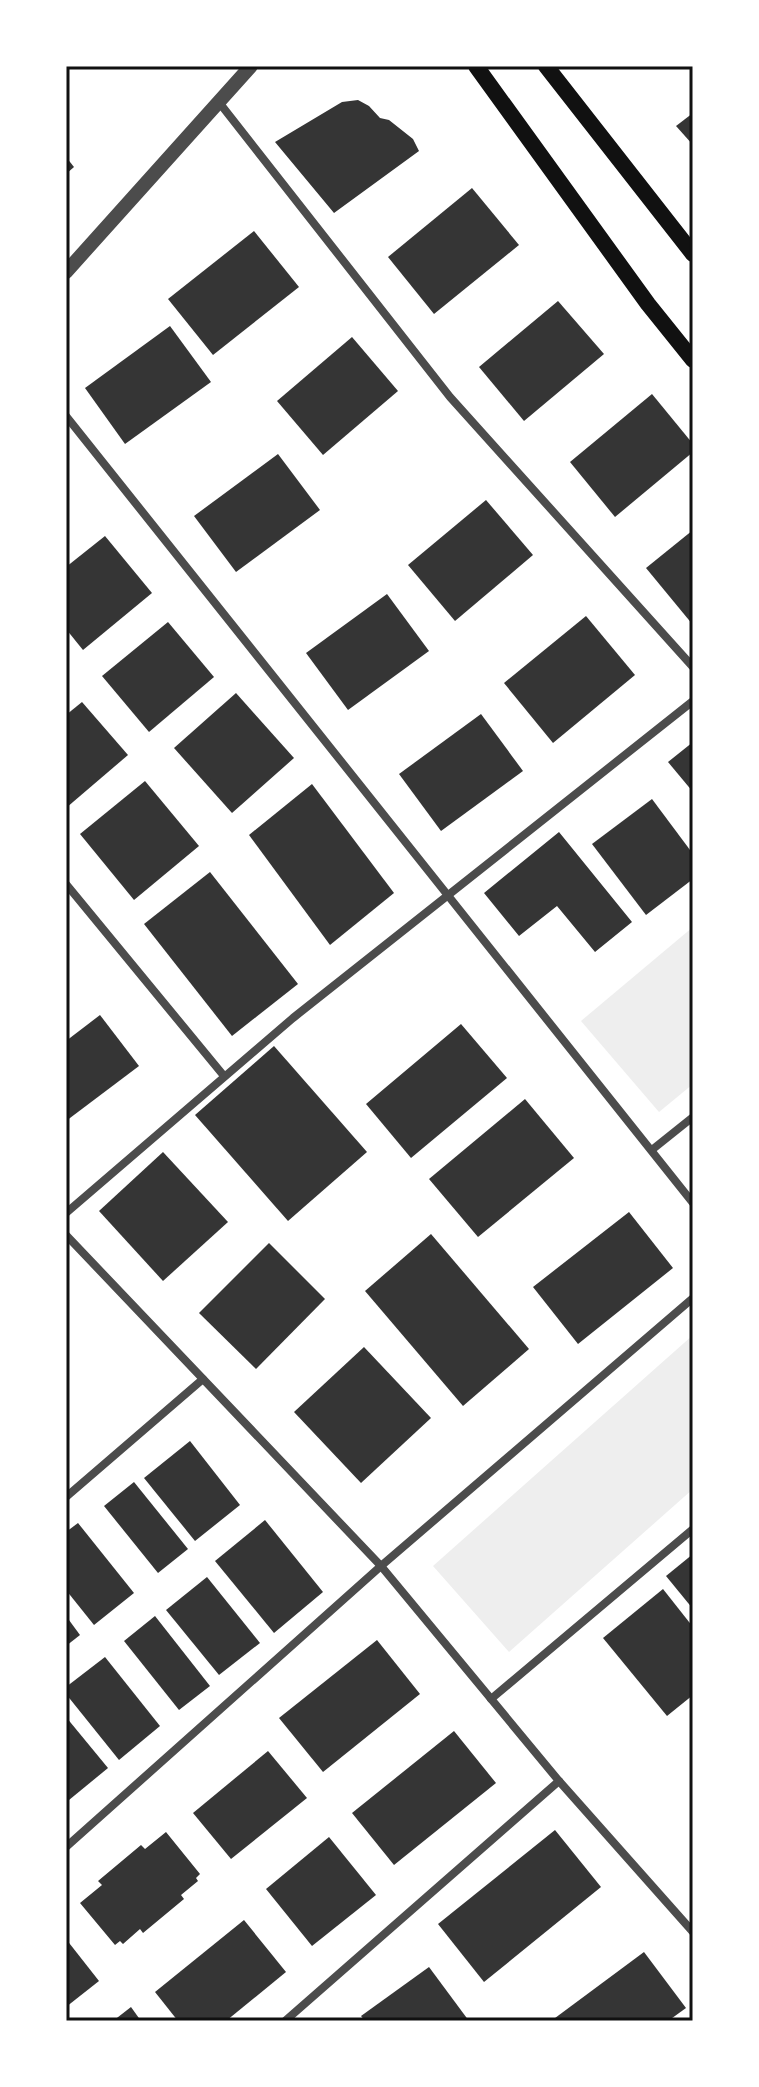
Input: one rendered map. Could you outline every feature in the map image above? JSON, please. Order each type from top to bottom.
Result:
[{"type":"main road","points":[[476,66],[648,304],[693,360]]},
{"type":"main road","points":[[546,66],[693,254]]},
{"type":"street","points":[[66,272],[251,66]]},
{"type":"street","points":[[218,101],[450,397],[693,667]]},
{"type":"street","points":[[66,416],[693,1203]]},
{"type":"street","points":[[66,1213],[224,1076],[693,701]]},
{"type":"street","points":[[66,884],[224,1076]]},
{"type":"street","points":[[653,1149],[693,1117]]},
{"type":"street","points":[[66,1235],[381,1566],[559,1781],[693,1932]]},
{"type":"street","points":[[66,1847],[381,1566],[693,1298]]},
{"type":"street","points":[[66,1497],[203,1379]]},
{"type":"street","points":[[491,1699],[693,1529]]},
{"type":"street","points":[[285,2021],[559,1781]]},
{"type":"shaded area","points":[[693,927],[693,1084],[659,1112],[581,1021]]},
{"type":"shaded area","points":[[693,1335],[693,1489],[509,1652],[433,1566]]},
{"type":"building","points":[[358,100],[413,139],[419,151],[334,213],[275,142],[342,102]]},
{"type":"building","points":[[693,113],[693,145],[676,126]]},
{"type":"building","points":[[66,157],[74,167],[66,174]]},
{"type":"building","points":[[472,188],[519,245],[434,314],[388,257]]},
{"type":"building","points":[[254,231],[299,287],[213,355],[168,299]]},
{"type":"building","points":[[558,301],[604,354],[524,421],[479,367]]},
{"type":"building","points":[[170,326],[211,382],[125,444],[85,388]]},
{"type":"building","points":[[352,337],[398,391],[323,455],[277,401]]},
{"type":"building","points":[[652,394],[693,444],[693,452],[615,517],[570,462]]},
{"type":"building","points":[[278,454],[320,510],[236,572],[194,516]]},
{"type":"building","points":[[486,500],[533,555],[455,621],[408,565]]},
{"type":"building","points":[[693,530],[693,625],[646,568]]},
{"type":"building","points":[[105,536],[152,593],[83,650],[66,629],[66,567]]},
{"type":"building","points":[[387,594],[429,651],[348,710],[306,653]]},
{"type":"building","points":[[586,616],[635,675],[553,743],[504,683]]},
{"type":"building","points":[[168,622],[214,677],[149,732],[102,676]]},
{"type":"building","points":[[236,693],[294,758],[232,813],[174,748]]},
{"type":"building","points":[[82,702],[128,755],[66,808],[66,715]]},
{"type":"building","points":[[481,714],[523,771],[441,831],[399,774]]},
{"type":"building","points":[[693,742],[693,792],[668,762]]},
{"type":"building","points":[[145,781],[199,846],[134,900],[80,834]]},
{"type":"building","points":[[312,784],[394,893],[330,945],[249,835]]},
{"type":"building","points":[[652,799],[693,854],[693,879],[646,915],[592,844]]},
{"type":"building","points":[[559,832],[632,922],[595,952],[557,906],[519,936],[484,893]]},
{"type":"building","points":[[210,872],[298,984],[232,1036],[144,924]]},
{"type":"building","points":[[100,1015],[139,1066],[66,1121],[66,1041]]},
{"type":"building","points":[[461,1024],[507,1078],[411,1158],[366,1104]]},
{"type":"building","points":[[274,1046],[367,1152],[288,1221],[195,1115]]},
{"type":"building","points":[[525,1099],[574,1158],[478,1237],[429,1179]]},
{"type":"building","points":[[163,1152],[228,1222],[163,1281],[99,1211]]},
{"type":"building","points":[[629,1212],[673,1268],[578,1344],[533,1287]]},
{"type":"building","points":[[431,1234],[529,1349],[463,1406],[365,1291]]},
{"type":"building","points":[[269,1243],[325,1299],[256,1369],[199,1313]]},
{"type":"building","points":[[364,1347],[431,1418],[361,1483],[294,1412]]},
{"type":"building","points":[[190,1441],[240,1505],[195,1541],[144,1478]]},
{"type":"building","points":[[134,1482],[188,1549],[158,1573],[104,1506]]},
{"type":"building","points":[[265,1520],[323,1592],[274,1633],[215,1561]]},
{"type":"building","points":[[78,1523],[134,1593],[94,1625],[66,1590],[66,1532]]},
{"type":"building","points":[[693,1554],[693,1609],[666,1576]]},
{"type":"building","points":[[207,1577],[260,1643],[219,1675],[166,1610]]},
{"type":"building","points":[[663,1589],[693,1627],[693,1695],[667,1716],[603,1638]]},
{"type":"building","points":[[66,1616],[80,1635],[66,1646]]},
{"type":"building","points":[[155,1616],[210,1686],[179,1710],[124,1641]]},
{"type":"building","points":[[377,1640],[420,1694],[323,1772],[279,1718]]},
{"type":"building","points":[[105,1657],[160,1726],[119,1760],[66,1694],[66,1687]]},
{"type":"building","points":[[66,1717],[108,1768],[69,1800],[66,1796]]},
{"type":"building","points":[[454,1731],[496,1783],[394,1865],[352,1813]]},
{"type":"building","points":[[268,1751],[307,1798],[231,1859],[193,1813]]},
{"type":"building","points":[[555,1830],[601,1887],[484,1982],[438,1924]]},
{"type":"building","points":[[166,1832],[200,1874],[196,1878],[198,1881],[181,1895],[184,1899],[143,1933],[140,1929],[123,1944],[120,1941],[115,1945],[80,1903],[102,1885],[98,1881],[141,1845],[145,1849]]},
{"type":"building","points":[[329,1837],[376,1895],[312,1946],[266,1889]]},
{"type":"building","points":[[244,1920],[286,1972],[226,2021],[178,2021],[155,1992]]},
{"type":"building","points":[[66,1939],[99,1981],[66,2007]]},
{"type":"building","points":[[644,1952],[686,2008],[668,2021],[551,2021]]},
{"type":"building","points":[[429,1967],[469,2021],[365,2021],[361,2016]]},
{"type":"building","points":[[131,2007],[141,2021],[113,2021]]}]
